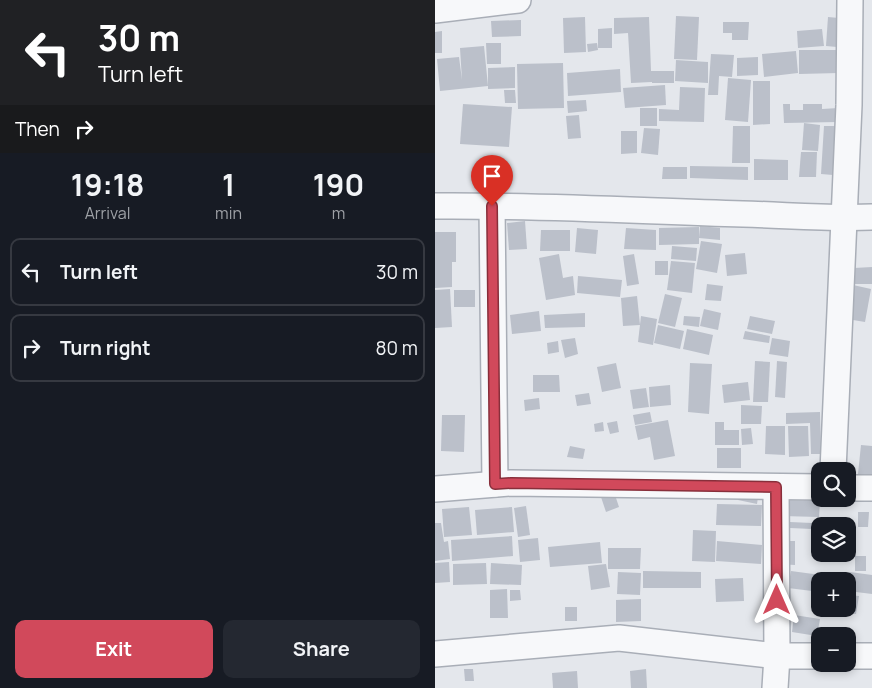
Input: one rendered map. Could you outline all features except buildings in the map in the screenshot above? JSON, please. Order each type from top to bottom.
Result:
[{"type":"street","points":[[435,10],[518,0]]},
{"type":"street","points":[[833,462],[845,218],[850,0]]},
{"type":"street","points":[[435,206],[492,206],[845,218],[872,217]]},
{"type":"street","points":[[492,206],[495,484]]},
{"type":"street","points":[[435,488],[511,483],[811,488]]},
{"type":"street","points":[[775,688],[777,656],[776,487]]},
{"type":"street","points":[[856,488],[872,488]]},
{"type":"street","points":[[435,654],[619,638],[777,656],[811,656]]},
{"type":"street","points":[[856,656],[872,656]]},
{"type":"route","points":[[492,206],[495,484],[776,487],[777,600]]}]
